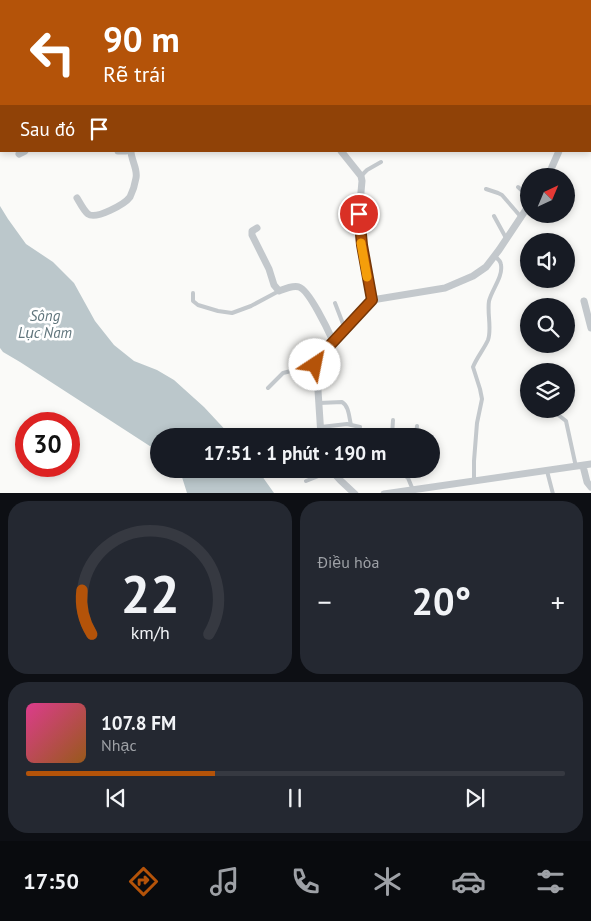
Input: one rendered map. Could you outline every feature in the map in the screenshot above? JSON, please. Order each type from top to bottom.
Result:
[{"type":"street","points":[[77,198],[88,214],[92,216],[98,216],[124,202],[132,192],[137,175],[131,152]]},
{"type":"street","points":[[342,152],[361,176],[362,187],[359,214],[362,245],[372,300]]},
{"type":"street","points":[[552,168],[559,152]]},
{"type":"street","points":[[321,427],[316,360],[372,300],[445,288],[473,276],[486,267],[520,219]]},
{"type":"street","points":[[257,228],[252,232],[252,235],[274,285],[279,291],[295,287],[302,289],[313,304],[333,341]]},
{"type":"street","points":[[584,300],[591,328]]},
{"type":"street","points":[[403,492],[591,464]]},
{"type":"street","points":[[580,466],[587,482],[591,486]]},
{"type":"street","points":[[338,478],[354,493]]},
{"type":"lane","points":[[361,176],[381,162]]},
{"type":"lane","points":[[486,189],[502,195],[520,217]]},
{"type":"lane","points":[[342,213],[359,214]]},
{"type":"lane","points":[[494,216],[506,238]]},
{"type":"lane","points":[[474,481],[477,423],[482,399],[473,367],[488,339],[489,303],[501,265],[500,260],[494,256]]},
{"type":"lane","points":[[193,293],[193,301],[198,305],[232,313],[251,306],[279,291]]},
{"type":"lane","points":[[335,303],[345,329]]},
{"type":"lane","points":[[268,388],[284,374],[315,365]]},
{"type":"lane","points":[[319,403],[345,403],[351,425]]},
{"type":"lane","points":[[562,418],[566,421],[580,466]]},
{"type":"lane","points":[[393,428],[394,420]]},
{"type":"lane","points":[[321,427],[351,425],[360,427]]},
{"type":"lane","points":[[547,471],[553,493]]},
{"type":"lane","points":[[306,481],[313,478]]},
{"type":"lane","points":[[408,478],[413,490]]},
{"type":"water","name":"Sông Lục Nam","points":[[0,206],[26,244],[53,262],[74,283],[95,321],[114,345],[134,361],[157,370],[174,380],[224,428],[150,428],[150,446],[3,352],[0,348]]},
{"type":"water","points":[[182,478],[263,478],[274,493],[187,493]]},
{"type":"slow traffic","points":[[361,243],[367,277]]},
{"type":"route","points":[[315,365],[316,360],[372,300],[362,245],[359,214]]}]
